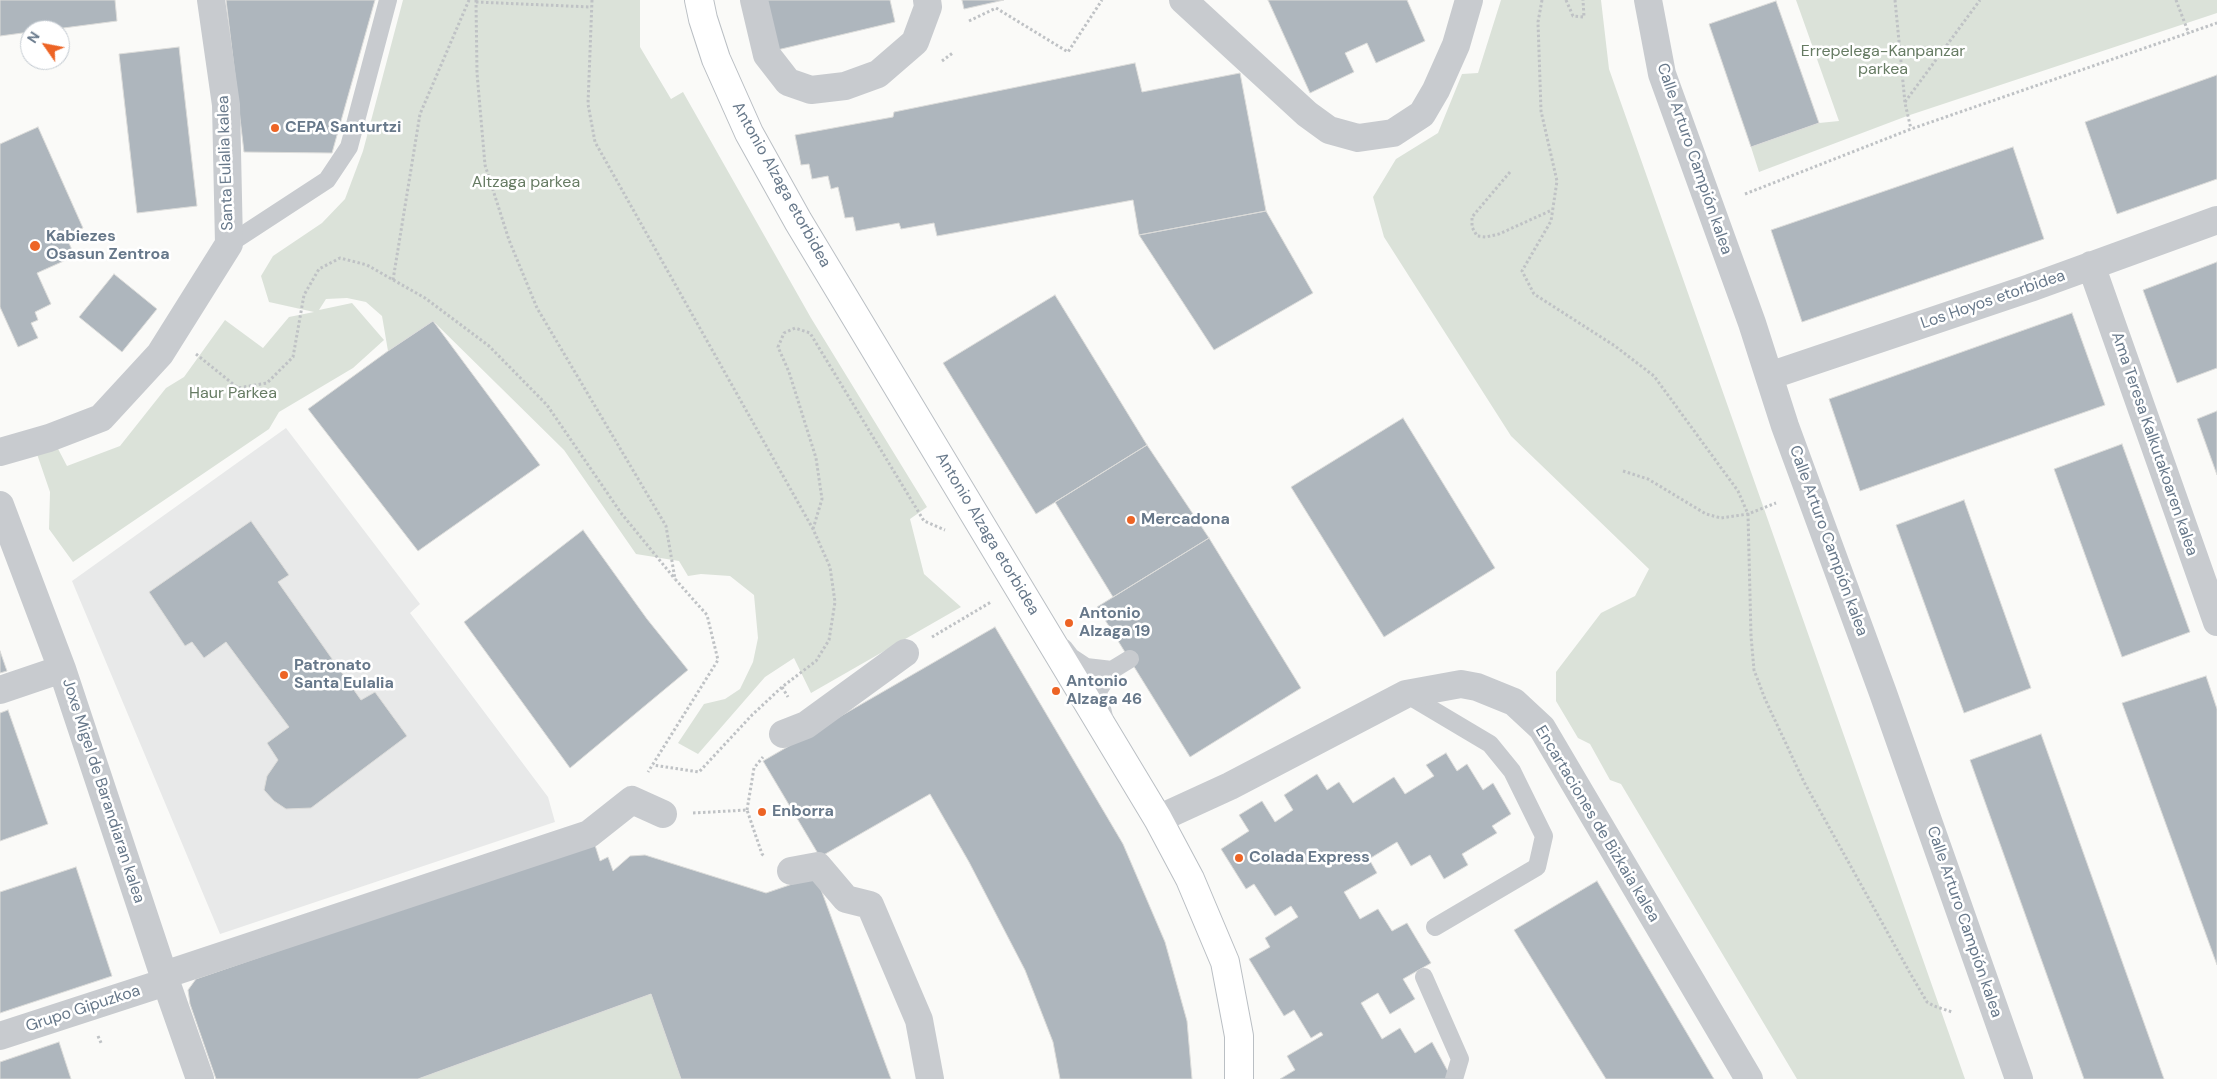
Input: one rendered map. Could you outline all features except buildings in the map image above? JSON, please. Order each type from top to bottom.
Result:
[{"type":"street","name":"Santa Eulalia kalea","points":[[0,452],[49,438],[101,418],[160,354],[228,244],[226,105],[211,0]]},
{"type":"street","name":"Antonio Alzaga etorbidea","points":[[699,0],[716,59],[749,133],[803,229],[1158,819],[1190,879],[1225,962],[1239,1036],[1239,1079]]},
{"type":"street","points":[[754,0],[767,56],[788,82],[811,90],[845,86],[878,74],[915,42],[928,7],[928,0]]},
{"type":"street","points":[[1183,0],[1321,125],[1329,130],[1358,138],[1393,133],[1422,114],[1436,90],[1456,44],[1469,0]]},
{"type":"street","name":"Calle Arturo Campión kalea","points":[[1648,0],[1662,74],[2019,1079]]},
{"type":"street","name":"Los Hoyos etorbidea","points":[[1769,376],[2217,220]]},
{"type":"street","name":"Ama Teresa Kalkutakoaren kalea","points":[[2091,265],[2217,622]]},
{"type":"street","name":"Joxe Migel de Barandiaran kalea","points":[[0,505],[62,669],[200,1079]]},
{"type":"street","points":[[783,734],[806,725],[905,653]]},
{"type":"street","points":[[0,690],[62,669]]},
{"type":"street","name":"Encartaciones de Bizkaia kalea","points":[[1158,819],[1230,786],[1406,694],[1461,684],[1477,687],[1514,702],[1542,728],[1750,1079]]},
{"type":"street","points":[[632,800],[663,814]]},
{"type":"street","name":"Grupo Gipuzkoa","points":[[0,1036],[588,834],[632,800]]},
{"type":"street","points":[[791,872],[818,866],[846,899],[870,905],[918,1020],[930,1079]]},
{"type":"lane","points":[[228,244],[327,180],[349,147],[388,0]]},
{"type":"lane","points":[[1032,609],[1070,657],[1086,668],[1112,670]]},
{"type":"lane","points":[[1127,770],[1124,754],[1103,715],[1098,691],[1112,670],[1130,659]]},
{"type":"lane","points":[[1406,694],[1490,744],[1512,771],[1544,836],[1537,867],[1435,927]]},
{"type":"lane","points":[[1424,977],[1460,1059],[1454,1079]]},
{"type":"path","points":[[393,280],[420,114],[469,0]]},
{"type":"path","points":[[592,0],[588,104],[595,142],[813,529],[830,567],[836,602],[830,640],[816,661],[782,687],[752,715],[699,772],[653,764]]},
{"type":"path","points":[[969,21],[996,8],[1068,52],[1102,0]]},
{"type":"path","points":[[1542,0],[1538,22],[1541,111],[1557,181],[1551,221],[1522,271],[1534,294],[1615,346],[1654,376],[1738,491],[1748,514],[1750,636],[1754,670],[1759,684],[1804,782],[1927,1002],[1952,1012]]},
{"type":"path","points":[[1566,0],[1574,16],[1584,17],[1583,0]]},
{"type":"path","points":[[1896,0],[1905,103],[1911,129]]},
{"type":"path","points":[[1905,103],[1980,0]]},
{"type":"path","points":[[2176,0],[2189,34]]},
{"type":"path","points":[[592,7],[476,1],[477,73],[486,165],[509,240],[537,308],[666,526],[675,579]]},
{"type":"path","points":[[1745,194],[1911,129],[2217,23]]},
{"type":"path","points":[[1510,172],[1472,217],[1472,227],[1477,236],[1486,238],[1499,234],[1552,210]]},
{"type":"path","points":[[193,352],[238,388],[267,383],[293,357],[304,295],[319,270],[340,258],[368,265],[425,298],[489,346],[547,405],[621,513],[675,579],[708,615],[718,660],[632,800]]},
{"type":"path","points":[[813,529],[822,499],[816,458],[789,372],[778,347],[784,333],[795,328],[810,333],[924,521],[947,530]]},
{"type":"path","points":[[1623,471],[1648,480],[1706,514],[1721,518],[1748,514],[1776,503]]},
{"type":"path","points":[[905,653],[998,598]]},
{"type":"path","points":[[783,734],[754,768],[747,810],[762,854],[791,872]]},
{"type":"path","points":[[663,814],[747,810]]},
{"type":"shaded area","name":"Patronato Santa Eulalia","points":[[286,428],[420,604],[410,613],[548,797],[555,822],[220,934],[72,581]]},
{"type":"green space","name":"Altzaga parkea","points":[[403,0],[640,0],[640,47],[671,99],[683,92],[811,318],[927,507],[910,519],[924,574],[961,607],[811,693],[794,658],[765,677],[698,754],[678,743],[704,704],[725,699],[740,689],[753,662],[758,638],[754,595],[730,576],[701,574],[688,576],[679,561],[636,554],[564,450],[433,321],[388,351],[382,316],[366,302],[347,298],[326,299],[319,310],[352,303],[384,340],[353,368],[279,412],[269,429],[73,562],[49,529],[50,492],[37,454],[56,445],[67,466],[120,446],[166,388],[184,377],[225,320],[263,348],[289,317],[314,312],[269,302],[261,276],[273,256],[322,223],[345,199],[363,151]]},
{"type":"green space","points":[[1501,0],[1601,0],[1609,69],[1965,1079],[1797,1079],[1621,784],[1610,780],[1590,744],[1578,738],[1556,701],[1556,672],[1601,613],[1635,596],[1649,569],[1511,436],[1384,237],[1373,197],[1396,159],[1438,133],[1462,74],[1478,73]]},
{"type":"green space","name":"Errepelega-Kanpanzar parkea","points":[[1796,0],[2217,0],[2217,13],[1907,116],[1759,172],[1751,147],[1819,123],[1839,121]]},
{"type":"green space","points":[[651,994],[681,1079],[418,1079]]},
{"type":"place","name":"CEPA Santurtzi","points":[[275,128]]},
{"type":"place","name":"Kabiezes Osasun Zentroa","points":[[35,246]]},
{"type":"place","name":"Mercadona","points":[[1131,520]]},
{"type":"place","name":"Antonio Alzaga 19","points":[[1069,623]]},
{"type":"place","name":"Patronato Santa Eulalia","points":[[284,675]]},
{"type":"place","name":"Antonio Alzaga 46","points":[[1056,691]]},
{"type":"place","name":"Enborra","points":[[762,812]]},
{"type":"place","name":"Colada Express","points":[[1239,858]]},
{"type":"park label","name":"Haur Parkea","points":[[233,394]]}]
